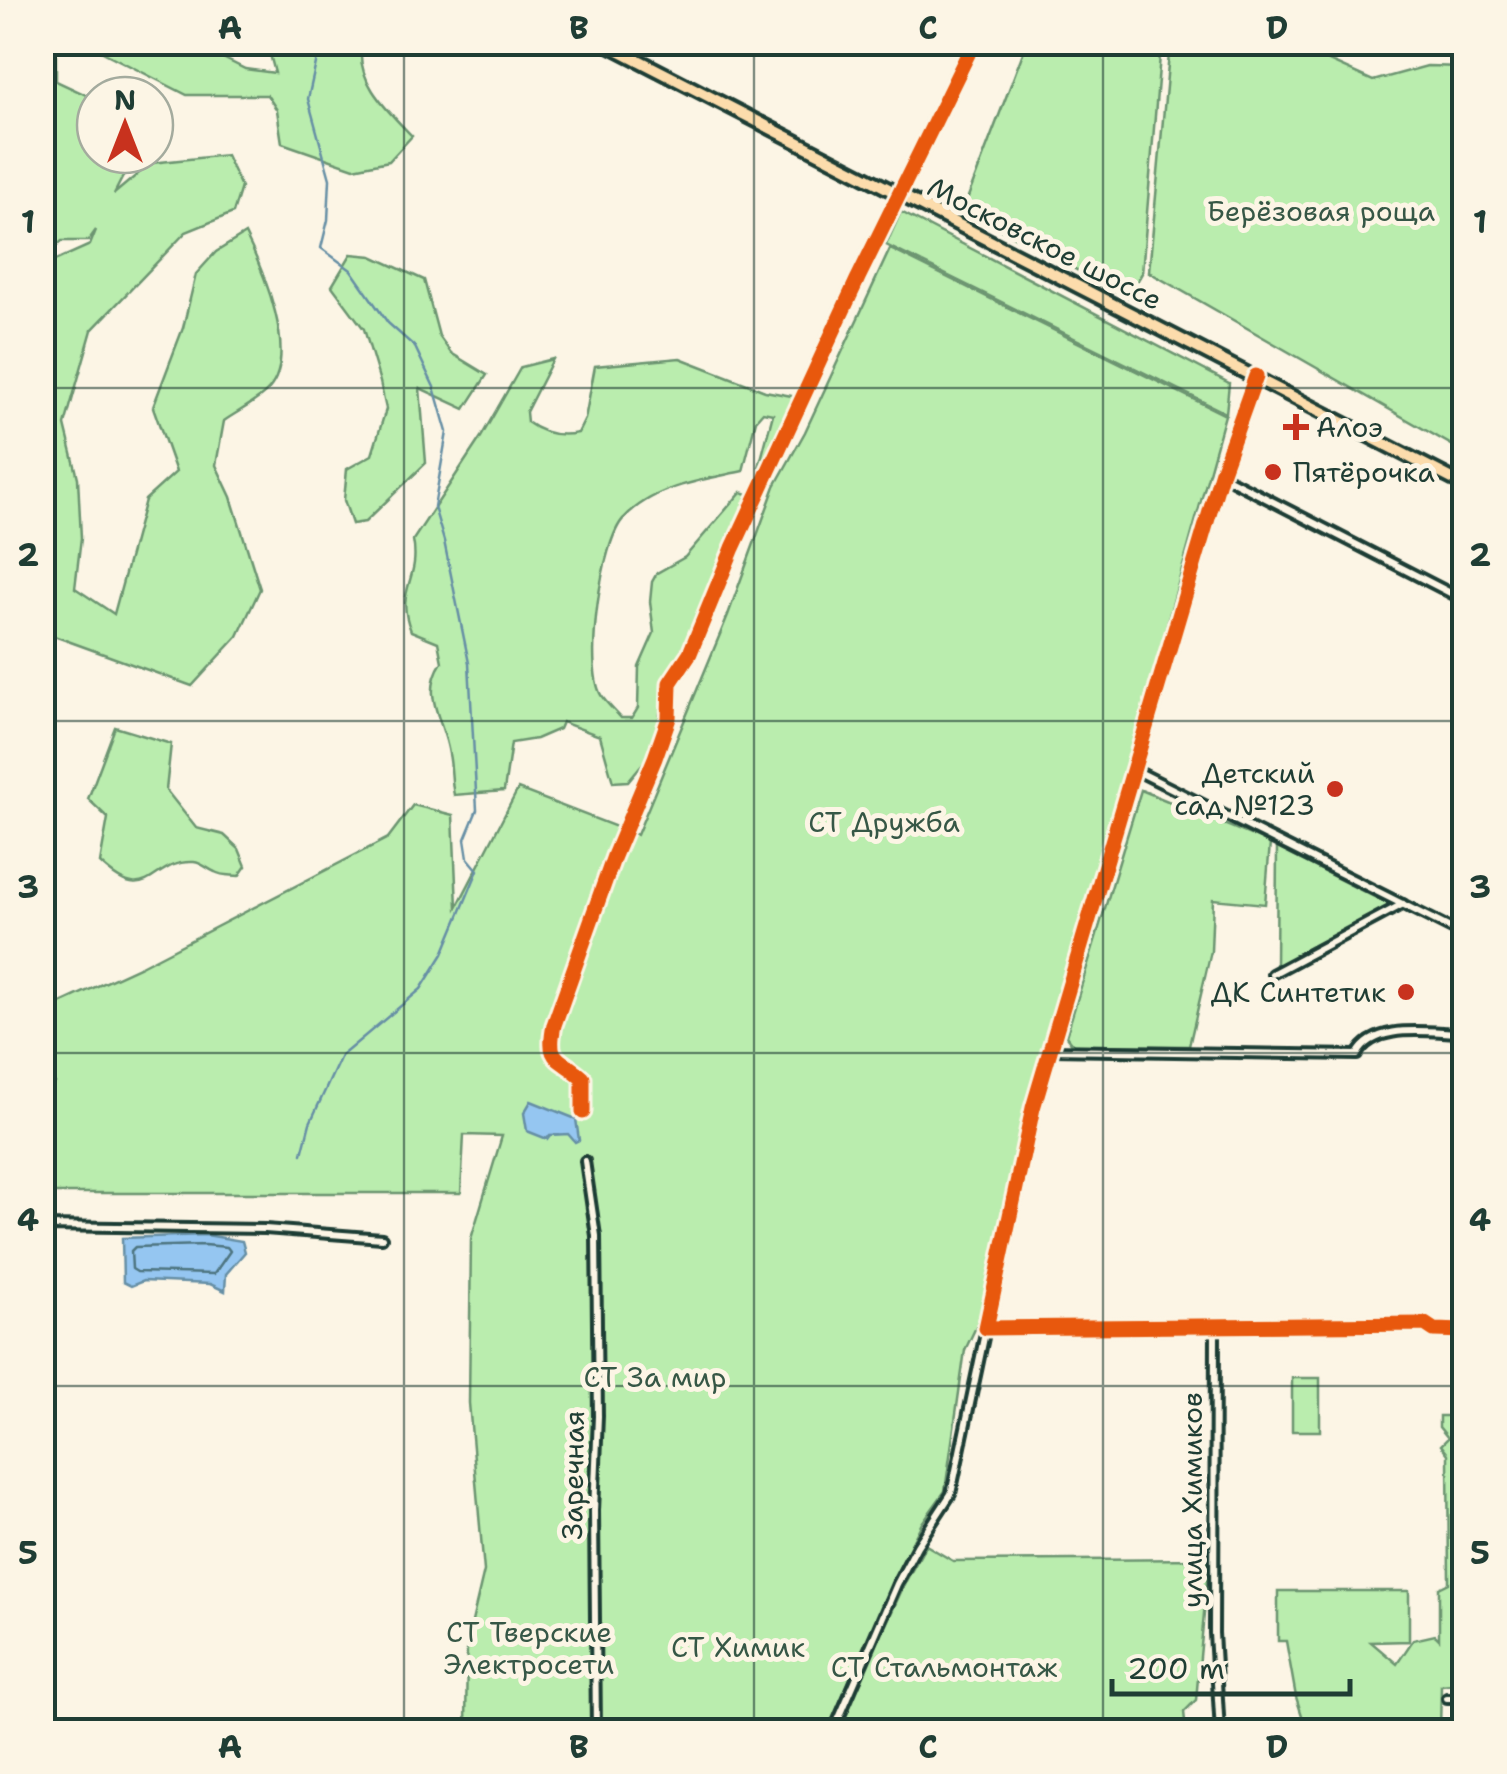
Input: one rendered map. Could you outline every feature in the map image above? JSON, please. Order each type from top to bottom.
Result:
[{"type":"main road","name":"Московское шоссе","points":[[603,42],[1464,486]]},
{"type":"street","points":[[628,56],[633,42]]},
{"type":"street","points":[[583,1112],[583,1078],[550,1050],[561,1006],[614,856],[669,718],[670,682],[690,654],[733,548],[972,46],[956,42]]},
{"type":"street","points":[[833,1732],[897,1584],[916,1546],[951,1494],[1033,1108],[1221,475],[1256,376]]},
{"type":"street","points":[[1221,475],[1464,600]]},
{"type":"street","points":[[1135,770],[1464,934]]},
{"type":"street","points":[[1272,974],[1403,904]]},
{"type":"street","points":[[1051,1050],[1357,1055],[1368,1039],[1378,1036],[1464,1033]]},
{"type":"street","name":"Заречная","points":[[585,1161],[596,1236],[596,1732]]},
{"type":"street","points":[[42,1226],[265,1229],[382,1238]]},
{"type":"street","points":[[986,1328],[1425,1324],[1434,1330],[1464,1331]]},
{"type":"street","name":"улица Химиков","points":[[1215,1328],[1214,1633],[1220,1732]]},
{"type":"street","points":[[1447,1698],[1464,1698]]},
{"type":"green space","points":[[43,42],[56,43],[56,81],[75,90],[75,175],[124,175],[114,194],[137,175],[175,175],[175,160],[226,155],[241,187],[233,213],[186,232],[92,330],[65,425],[78,478],[81,538],[75,588],[114,614],[145,500],[176,472],[153,407],[183,328],[196,274],[216,252],[245,234],[275,312],[280,355],[277,374],[264,394],[224,421],[216,465],[231,497],[260,589],[238,636],[192,686],[43,632],[42,351],[47,310],[43,308],[43,266],[90,245],[96,230],[88,241],[62,241],[43,257]]},
{"type":"green space","points":[[1027,42],[1161,43],[1142,273],[1128,297],[963,210]]},
{"type":"green space","points":[[85,43],[193,43],[245,69],[275,73],[267,43],[362,43],[363,70],[368,82],[412,136],[389,161],[354,168],[282,143],[277,110],[267,95],[187,95],[175,89],[175,75],[148,75]]},
{"type":"green space","name":"Берёзовая роща","points":[[1170,43],[1289,43],[1373,81],[1427,66],[1464,67],[1464,452],[1149,272]]},
{"type":"green space","points":[[901,212],[1229,383],[1226,413],[886,245]]},
{"type":"green space","points":[[890,249],[1225,415],[1092,916],[1034,1103],[995,1287],[965,1350],[945,1491],[922,1523],[899,1568],[827,1731],[599,1731],[598,1564],[592,1566],[591,1731],[466,1731],[467,1643],[484,1571],[469,1403],[471,1239],[502,1136],[464,1135],[461,1193],[43,1193],[43,1095],[55,1083],[43,1069],[47,1053],[43,1054],[43,1011],[139,967],[388,838],[413,805],[453,815],[457,907],[518,789],[637,835],[728,615],[775,486],[805,432]]},
{"type":"green space","points":[[351,254],[372,256],[424,280],[439,336],[451,353],[487,375],[465,409],[420,388],[426,463],[365,522],[352,524],[344,500],[347,469],[372,455],[386,409],[364,329],[332,286]]},
{"type":"green space","points":[[680,358],[765,391],[797,397],[766,466],[759,467],[773,414],[763,412],[756,420],[743,471],[695,481],[649,498],[624,518],[616,531],[602,576],[594,658],[601,695],[621,718],[632,718],[638,708],[639,667],[654,633],[652,582],[657,573],[685,557],[741,492],[752,495],[665,686],[647,758],[628,781],[613,782],[600,736],[562,722],[559,729],[536,739],[511,743],[504,791],[454,795],[449,754],[433,697],[442,662],[438,642],[411,631],[405,605],[414,565],[413,540],[481,437],[521,367],[553,359],[526,412],[527,422],[545,432],[564,435],[578,433],[585,419],[595,366]]},
{"type":"green space","points":[[115,727],[171,744],[166,790],[196,828],[224,835],[239,849],[246,866],[239,876],[221,874],[194,862],[179,863],[140,883],[130,883],[100,863],[108,818],[88,799]]},
{"type":"green space","points":[[1141,790],[1270,843],[1265,904],[1213,899],[1211,951],[1189,1046],[1073,1045],[1066,1036]]},
{"type":"green space","points":[[1277,848],[1392,906],[1276,967]]},
{"type":"green space","points":[[1292,1378],[1320,1378],[1320,1431],[1292,1431]]},
{"type":"green space","points":[[1439,1416],[1464,1416],[1464,1683],[1441,1685],[1440,1731],[1307,1731],[1286,1641],[1278,1641],[1278,1591],[1409,1591],[1409,1641],[1371,1642],[1397,1664],[1413,1640],[1435,1635],[1439,1639],[1439,1588],[1449,1583],[1448,1454],[1441,1445],[1448,1438],[1439,1427]]},
{"type":"green space","name":"СТ Стальмонтаж","points":[[926,1545],[953,1561],[1209,1559],[1196,1700],[1184,1712],[1186,1731],[837,1731]]},
{"type":"water","points":[[531,1101],[576,1119],[579,1140],[575,1142],[568,1134],[550,1135],[547,1139],[527,1131],[524,1113]]},
{"type":"water","points":[[206,1235],[242,1241],[245,1252],[226,1274],[225,1291],[210,1284],[143,1281],[131,1286],[123,1282],[122,1238]]},
{"type":"waterway","points":[[302,1154],[310,1123],[341,1056],[421,989],[443,954],[478,870],[468,858],[465,839],[477,810],[469,663],[434,507],[447,432],[434,387],[415,347],[388,323],[351,270],[321,248],[328,220],[330,179],[308,99],[324,42]]},
{"type":"cycle path","points":[[583,1112],[583,1078],[553,1053],[554,1025],[614,856],[669,718],[670,683],[690,653],[733,548],[858,278],[974,42]]},
{"type":"cycle path","points":[[1256,376],[1222,471],[1033,1108],[986,1328],[1425,1324],[1434,1330],[1464,1331]]},
{"type":"place","name":"Алоэ","points":[[1296,427]]},
{"type":"place","name":"Пятёрочка","points":[[1273,472]]},
{"type":"place","name":"Детский сад №123","points":[[1335,789]]},
{"type":"place","name":"ДК Синтетик","points":[[1406,992]]},
{"type":"park label","name":"СТ Дружба","points":[[884,822]]},
{"type":"park label","name":"СТ За мир","points":[[655,1377]]},
{"type":"park label","name":"СТ Химик","points":[[738,1647]]},
{"type":"park label","name":"СТ Тверские Электросети","points":[[529,1648]]}]
